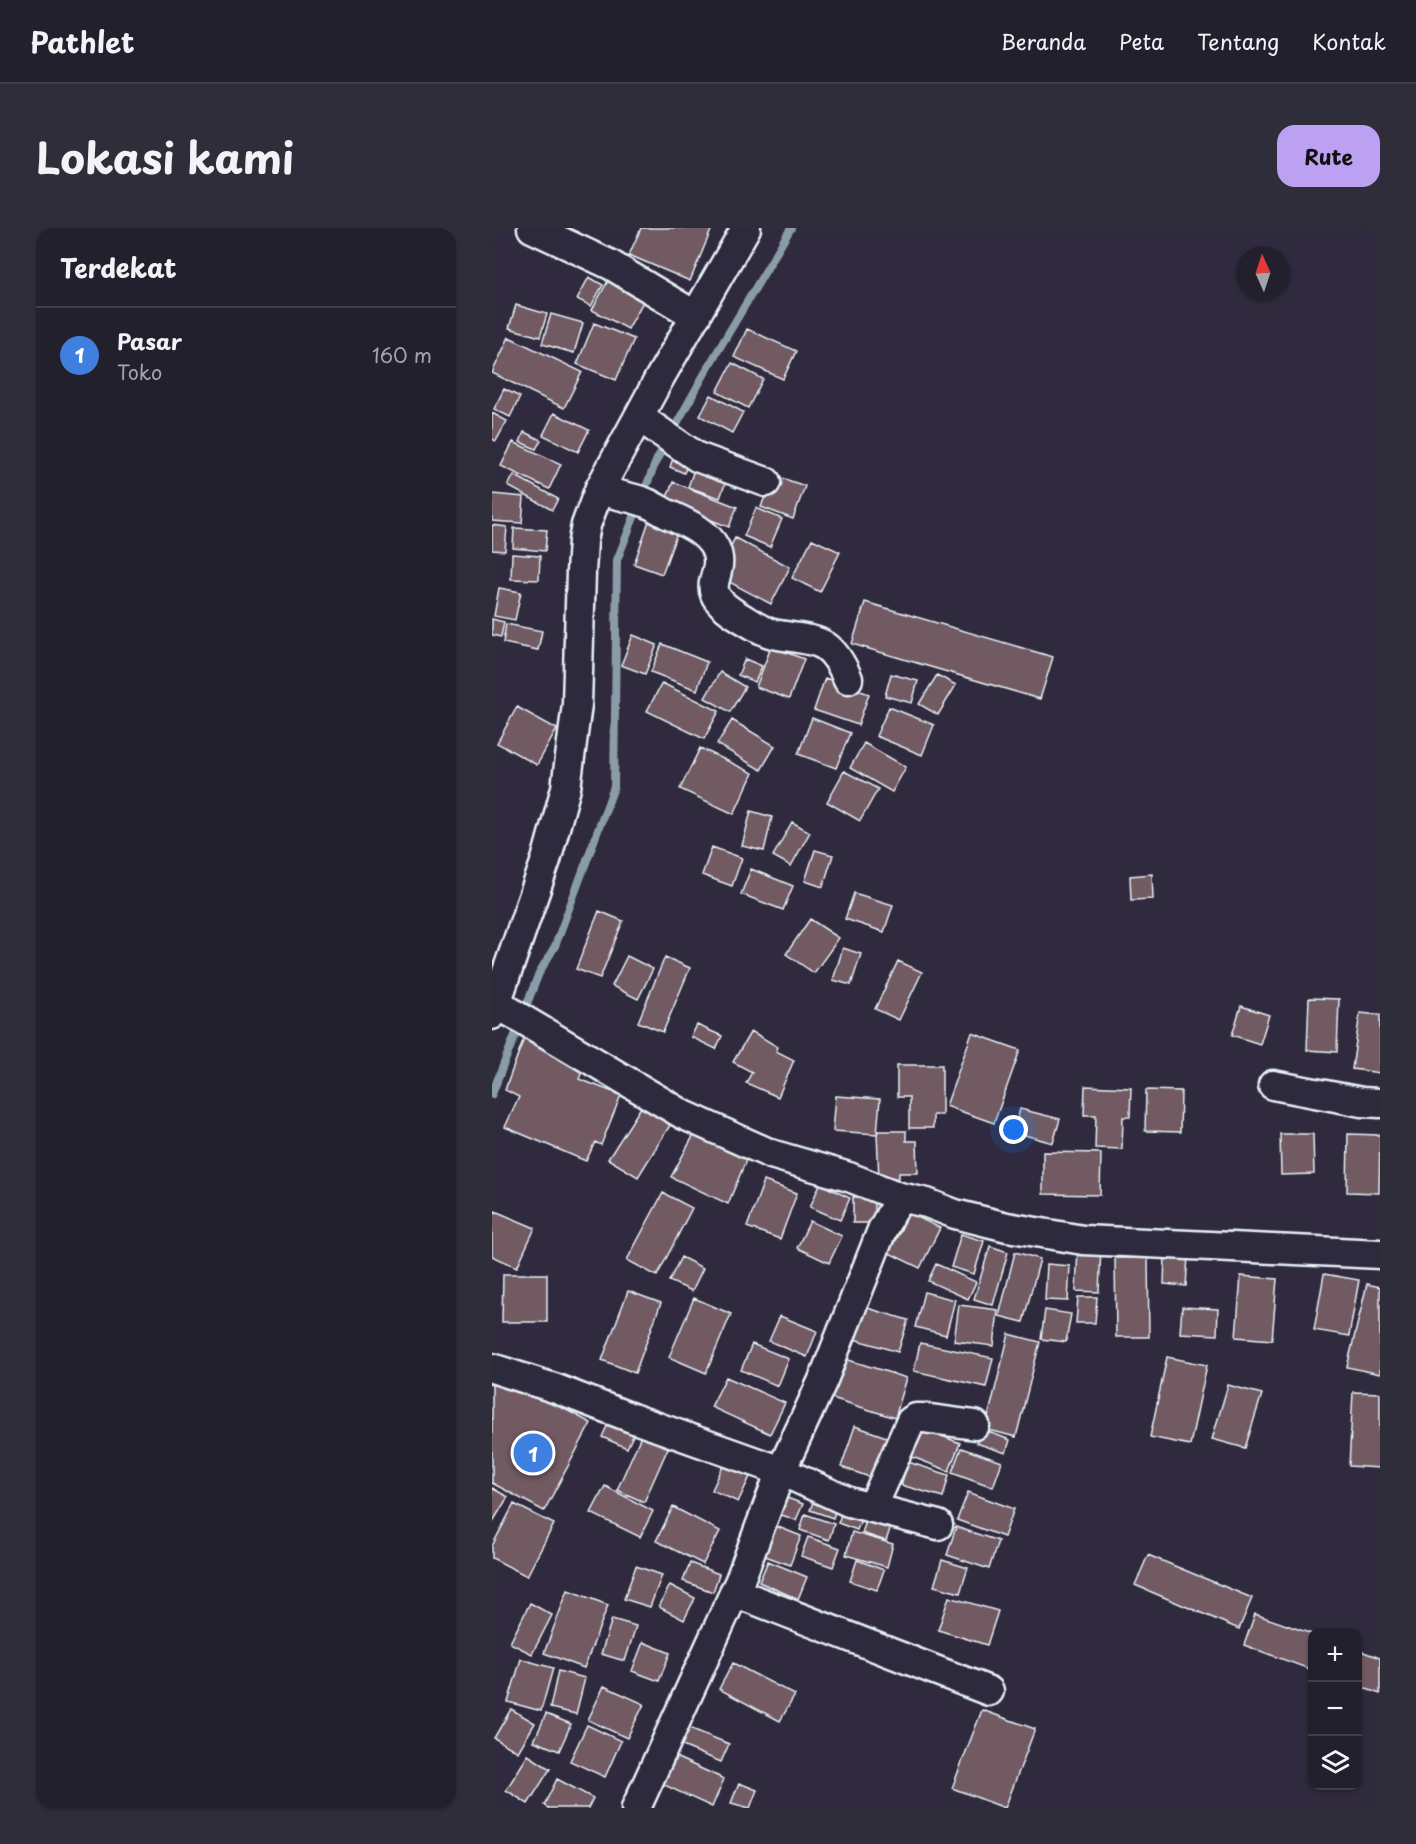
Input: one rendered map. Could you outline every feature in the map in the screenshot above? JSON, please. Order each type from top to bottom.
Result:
[{"type":"street","points":[[531,228],[611,265],[696,316]]},
{"type":"street","points":[[746,228],[696,316],[658,430],[599,489],[586,525],[583,541],[577,704],[566,788],[506,1010],[684,1115],[771,1154],[849,1177],[900,1197],[927,1203],[955,1214],[1007,1227],[1083,1240],[1380,1254]]},
{"type":"street","points":[[658,430],[697,456],[766,482]]},
{"type":"street","points":[[599,489],[643,502],[688,523],[712,543],[718,557],[713,590],[719,602],[763,630],[773,634],[807,638],[833,651],[842,663],[848,679]]},
{"type":"street","points":[[1274,1085],[1362,1102],[1380,1103]]},
{"type":"street","points":[[636,1808],[734,1592],[781,1471],[823,1380],[882,1230],[900,1197]]},
{"type":"street","points":[[492,1368],[554,1388],[781,1471],[849,1502],[873,1506],[938,1525]]},
{"type":"street","points":[[873,1506],[911,1421],[923,1418],[975,1425]]},
{"type":"street","points":[[734,1592],[989,1691]]},
{"type":"building","points":[[641,228],[712,228],[690,281],[629,255]]},
{"type":"building","points":[[589,277],[603,285],[591,306],[577,299]]},
{"type":"building","points":[[609,279],[645,298],[628,329],[592,310]]},
{"type":"building","points":[[516,305],[547,314],[540,337],[509,328]]},
{"type":"building","points":[[551,314],[583,323],[574,353],[542,344]]},
{"type":"building","points":[[594,323],[634,339],[616,380],[577,364]]},
{"type":"building","points":[[747,329],[796,351],[783,379],[734,357]]},
{"type":"building","points":[[509,337],[582,372],[564,408],[492,373]]},
{"type":"building","points":[[732,363],[763,379],[748,408],[717,392]]},
{"type":"building","points":[[504,389],[520,397],[510,417],[494,409]]},
{"type":"building","points":[[711,395],[743,412],[732,433],[700,416]]},
{"type":"building","points":[[492,413],[507,421],[496,441],[492,439]]},
{"type":"building","points":[[554,413],[589,430],[578,452],[543,435]]},
{"type":"building","points":[[524,432],[541,440],[536,449],[520,442]]},
{"type":"building","points":[[513,442],[561,464],[549,489],[501,466]]},
{"type":"building","points":[[675,452],[690,459],[684,473],[670,467]]},
{"type":"building","points":[[698,458],[730,470],[720,498],[688,487]]},
{"type":"building","points":[[514,475],[558,499],[552,510],[508,486]]},
{"type":"building","points":[[773,475],[805,486],[793,519],[761,507]]},
{"type":"building","points":[[673,482],[737,507],[729,527],[665,502]]},
{"type":"building","points":[[492,494],[524,497],[522,523],[492,521]]},
{"type":"building","points":[[756,508],[782,519],[770,547],[744,536]]},
{"type":"building","points":[[651,515],[680,525],[662,574],[634,564]]},
{"type":"building","points":[[492,525],[507,527],[505,551],[492,550]]},
{"type":"building","points":[[514,528],[547,530],[545,551],[513,548]]},
{"type":"building","points":[[735,538],[790,567],[771,604],[716,575]]},
{"type":"building","points":[[812,539],[840,552],[820,592],[792,578]]},
{"type":"building","points":[[512,554],[540,556],[539,580],[511,579]]},
{"type":"building","points":[[499,588],[521,592],[515,620],[494,616]]},
{"type":"building","points":[[865,602],[1053,657],[1040,699],[852,644]]},
{"type":"building","points":[[492,619],[504,622],[501,637],[492,635]]},
{"type":"building","points":[[506,624],[542,631],[538,650],[503,643]]},
{"type":"building","points":[[633,635],[657,645],[645,674],[621,665]]},
{"type":"building","points":[[662,644],[707,662],[697,690],[651,672]]},
{"type":"building","points":[[771,647],[804,659],[789,699],[756,687]]},
{"type":"building","points":[[745,659],[762,666],[755,682],[738,675]]},
{"type":"building","points":[[720,672],[745,687],[730,712],[705,698]]},
{"type":"building","points":[[891,674],[918,681],[912,703],[885,696]]},
{"type":"building","points":[[937,675],[956,685],[938,715],[919,704]]},
{"type":"building","points":[[825,678],[869,694],[858,725],[814,710]]},
{"type":"building","points":[[662,683],[719,711],[704,739],[647,711]]},
{"type":"building","points":[[517,707],[557,729],[537,765],[497,743]]},
{"type":"building","points":[[889,707],[934,725],[922,755],[876,736]]},
{"type":"building","points":[[812,718],[850,733],[836,768],[798,754]]},
{"type":"building","points":[[732,720],[775,746],[761,770],[717,744]]},
{"type":"building","points":[[864,743],[906,767],[892,792],[850,768]]},
{"type":"building","points":[[700,748],[753,773],[734,814],[680,789]]},
{"type":"building","points":[[844,771],[878,789],[860,821],[827,802]]},
{"type":"building","points":[[751,811],[772,817],[764,851],[742,846]]},
{"type":"building","points":[[792,822],[810,832],[791,866],[773,856]]},
{"type":"building","points":[[712,847],[742,858],[732,886],[702,875]]},
{"type":"building","points":[[815,850],[833,855],[823,887],[805,881]]},
{"type":"building","points":[[751,869],[793,886],[783,910],[741,894]]},
{"type":"building","points":[[1152,874],[1153,899],[1131,900],[1130,876]]},
{"type":"building","points":[[854,893],[893,905],[884,932],[845,919]]},
{"type":"building","points":[[599,911],[623,921],[600,978],[576,969]]},
{"type":"building","points":[[810,919],[839,938],[814,973],[786,954]]},
{"type":"building","points":[[843,948],[861,954],[851,985],[833,980]]},
{"type":"building","points":[[627,956],[653,969],[638,999],[612,986]]},
{"type":"building","points":[[665,957],[690,968],[663,1032],[638,1022]]},
{"type":"building","points":[[898,961],[922,972],[899,1020],[875,1009]]},
{"type":"building","points":[[1309,998],[1339,999],[1337,1052],[1307,1050]]},
{"type":"building","points":[[1241,1006],[1269,1015],[1260,1044],[1232,1035]]},
{"type":"building","points":[[1360,1013],[1380,1015],[1380,1073],[1352,1069]]},
{"type":"building","points":[[697,1025],[722,1036],[716,1049],[691,1037]]},
{"type":"building","points":[[751,1031],[778,1047],[776,1051],[794,1060],[778,1097],[746,1083],[752,1072],[733,1062]]},
{"type":"building","points":[[972,1033],[1020,1050],[994,1123],[946,1106]]},
{"type":"building","points":[[525,1035],[587,1059],[579,1079],[621,1095],[601,1145],[595,1142],[586,1161],[505,1127],[519,1097],[505,1090]]},
{"type":"building","points":[[897,1065],[942,1065],[942,1115],[933,1115],[933,1128],[909,1128],[909,1097],[897,1097]]},
{"type":"building","points":[[1085,1086],[1131,1088],[1130,1117],[1123,1117],[1122,1149],[1095,1148],[1096,1115],[1084,1115]]},
{"type":"building","points":[[1146,1090],[1181,1091],[1180,1132],[1145,1131]]},
{"type":"building","points":[[836,1096],[880,1099],[877,1134],[833,1131]]},
{"type":"building","points":[[643,1104],[672,1122],[638,1177],[608,1159]]},
{"type":"building","points":[[1020,1109],[1060,1119],[1053,1143],[1014,1132]]},
{"type":"building","points":[[696,1131],[749,1153],[728,1204],[671,1177]]},
{"type":"building","points":[[878,1131],[906,1131],[906,1141],[917,1141],[918,1173],[899,1173],[899,1178],[879,1179]]},
{"type":"building","points":[[1280,1134],[1313,1134],[1314,1174],[1281,1175]]},
{"type":"building","points":[[1348,1134],[1380,1135],[1379,1193],[1347,1192]]},
{"type":"building","points":[[1043,1152],[1101,1153],[1100,1195],[1043,1194]]},
{"type":"building","points":[[764,1181],[797,1193],[780,1239],[747,1227]]},
{"type":"building","points":[[820,1184],[850,1198],[840,1220],[810,1207]]},
{"type":"building","points":[[856,1190],[874,1190],[874,1223],[853,1223],[853,1197],[856,1197]]},
{"type":"building","points":[[663,1193],[692,1208],[657,1276],[627,1260]]},
{"type":"building","points":[[495,1211],[535,1228],[517,1267],[492,1256],[492,1219]]},
{"type":"building","points":[[909,1213],[940,1228],[920,1268],[889,1253]]},
{"type":"building","points":[[810,1221],[842,1236],[829,1263],[797,1248]]},
{"type":"building","points":[[961,1234],[984,1241],[974,1274],[951,1267]]},
{"type":"building","points":[[990,1246],[1008,1252],[993,1305],[974,1299]]},
{"type":"building","points":[[1078,1247],[1101,1248],[1099,1292],[1076,1291]]},
{"type":"building","points":[[1015,1252],[1040,1259],[1023,1322],[999,1316]]},
{"type":"building","points":[[1165,1255],[1188,1256],[1186,1286],[1164,1284]]},
{"type":"building","points":[[681,1257],[703,1268],[692,1291],[669,1281]]},
{"type":"building","points":[[1115,1258],[1148,1258],[1149,1337],[1116,1337]]},
{"type":"building","points":[[936,1264],[976,1282],[968,1299],[928,1281]]},
{"type":"building","points":[[1047,1264],[1070,1266],[1068,1301],[1045,1300]]},
{"type":"building","points":[[503,1274],[547,1274],[547,1322],[502,1322]]},
{"type":"building","points":[[1324,1274],[1359,1280],[1349,1336],[1314,1330]]},
{"type":"building","points":[[1241,1276],[1277,1279],[1272,1340],[1236,1337]]},
{"type":"building","points":[[1367,1284],[1380,1287],[1380,1374],[1347,1367]]},
{"type":"building","points":[[628,1291],[661,1303],[635,1373],[602,1360]]},
{"type":"building","points":[[924,1292],[955,1300],[946,1335],[915,1327]]},
{"type":"building","points":[[1078,1297],[1097,1297],[1095,1323],[1076,1323]]},
{"type":"building","points":[[694,1298],[731,1314],[706,1373],[669,1357]]},
{"type":"building","points":[[959,1305],[998,1310],[994,1346],[954,1341]]},
{"type":"building","points":[[864,1307],[908,1320],[898,1352],[854,1339]]},
{"type":"building","points":[[1182,1307],[1218,1309],[1217,1335],[1180,1333]]},
{"type":"building","points":[[1045,1310],[1071,1314],[1066,1342],[1041,1339]]},
{"type":"building","points":[[780,1316],[817,1331],[807,1357],[769,1341]]},
{"type":"building","points":[[1009,1334],[1040,1342],[1016,1437],[985,1429]]},
{"type":"building","points":[[920,1343],[993,1358],[986,1387],[914,1371]]},
{"type":"building","points":[[752,1344],[789,1359],[778,1386],[741,1370]]},
{"type":"building","points":[[1167,1357],[1207,1365],[1190,1445],[1150,1437]]},
{"type":"building","points":[[842,1358],[907,1378],[895,1418],[829,1397]]},
{"type":"building","points":[[492,1371],[591,1423],[544,1511],[492,1483]]},
{"type":"building","points":[[726,1377],[785,1403],[770,1434],[711,1407]]},
{"type":"building","points":[[1228,1385],[1262,1394],[1245,1448],[1212,1439]]},
{"type":"building","points":[[1353,1392],[1380,1393],[1380,1468],[1349,1466]]},
{"type":"building","points":[[612,1415],[637,1427],[627,1448],[602,1437]]},
{"type":"building","points":[[913,1425],[960,1443],[949,1471],[902,1453]]},
{"type":"building","points":[[855,1426],[892,1439],[878,1480],[841,1467]]},
{"type":"building","points":[[645,1427],[672,1439],[644,1502],[617,1490]]},
{"type":"building","points":[[981,1429],[1010,1440],[1006,1453],[976,1443]]},
{"type":"building","points":[[961,1448],[1002,1462],[993,1487],[952,1472]]},
{"type":"building","points":[[729,1453],[755,1466],[738,1502],[712,1490]]},
{"type":"building","points":[[908,1462],[949,1475],[943,1497],[901,1485]]},
{"type":"building","points":[[605,1486],[653,1511],[640,1537],[591,1513]]},
{"type":"building","points":[[492,1488],[508,1497],[492,1523]]},
{"type":"building","points":[[817,1492],[839,1500],[833,1518],[810,1510]]},
{"type":"building","points":[[968,1492],[1014,1509],[1004,1537],[957,1520]]},
{"type":"building","points":[[782,1496],[803,1504],[796,1520],[776,1513]]},
{"type":"building","points":[[846,1502],[865,1509],[857,1530],[838,1523]]},
{"type":"building","points":[[514,1504],[554,1524],[527,1576],[492,1558],[492,1546]]},
{"type":"building","points":[[673,1507],[720,1531],[703,1564],[656,1541]]},
{"type":"building","points":[[871,1507],[895,1514],[886,1541],[862,1533]]},
{"type":"building","points":[[805,1514],[834,1524],[829,1540],[800,1530]]},
{"type":"building","points":[[768,1523],[801,1536],[790,1565],[757,1553]]},
{"type":"building","points":[[956,1527],[998,1541],[989,1569],[947,1555]]},
{"type":"building","points":[[852,1532],[893,1544],[887,1567],[846,1555]]},
{"type":"building","points":[[808,1537],[840,1548],[833,1567],[801,1556]]},
{"type":"building","points":[[1148,1555],[1252,1598],[1239,1629],[1135,1585]]},
{"type":"building","points":[[857,1560],[884,1570],[877,1590],[850,1581]]},
{"type":"building","points":[[942,1560],[968,1568],[960,1593],[934,1586]]},
{"type":"building","points":[[768,1561],[807,1577],[798,1599],[759,1582]]},
{"type":"building","points":[[690,1563],[719,1574],[713,1592],[683,1581]]},
{"type":"building","points":[[636,1566],[662,1575],[650,1607],[624,1599]]},
{"type":"building","points":[[670,1585],[695,1598],[684,1620],[659,1607]]},
{"type":"building","points":[[568,1590],[608,1605],[584,1668],[544,1653]]},
{"type":"building","points":[[949,1597],[998,1611],[987,1645],[938,1630]]},
{"type":"building","points":[[530,1603],[552,1615],[532,1654],[510,1643]]},
{"type":"building","points":[[1255,1614],[1308,1633],[1308,1669],[1244,1645]]},
{"type":"building","points":[[612,1619],[636,1626],[625,1661],[601,1654]]},
{"type":"building","points":[[643,1642],[670,1653],[659,1681],[632,1671]]},
{"type":"building","points":[[1362,1651],[1380,1658],[1380,1694],[1362,1687]]},
{"type":"building","points":[[521,1659],[553,1668],[541,1711],[508,1702]]},
{"type":"building","points":[[733,1663],[795,1695],[780,1721],[719,1689]]},
{"type":"building","points":[[558,1671],[585,1678],[576,1714],[550,1708]]},
{"type":"building","points":[[604,1686],[644,1704],[627,1738],[588,1720]]},
{"type":"building","points":[[511,1709],[535,1723],[518,1752],[494,1738]]},
{"type":"building","points":[[982,1710],[1035,1729],[1005,1808],[952,1788]]},
{"type":"building","points":[[546,1714],[571,1724],[559,1751],[534,1741]]},
{"type":"building","points":[[587,1725],[621,1741],[605,1777],[570,1761]]},
{"type":"building","points":[[687,1727],[729,1744],[721,1762],[680,1745]]},
{"type":"building","points":[[528,1755],[550,1769],[528,1804],[506,1790]]},
{"type":"building","points":[[673,1756],[724,1779],[712,1807],[660,1783]]},
{"type":"building","points":[[557,1779],[593,1798],[588,1808],[548,1808],[544,1805]]},
{"type":"building","points":[[739,1783],[757,1790],[750,1808],[731,1803]]},
{"type":"waterway","points":[[523,1014],[539,973],[555,946],[614,787],[617,560],[657,459],[710,364],[791,228]]},
{"type":"waterway","points":[[492,1094],[519,1025]]},
{"type":"place","name":"Pasar","points":[[533,1453]]}]
